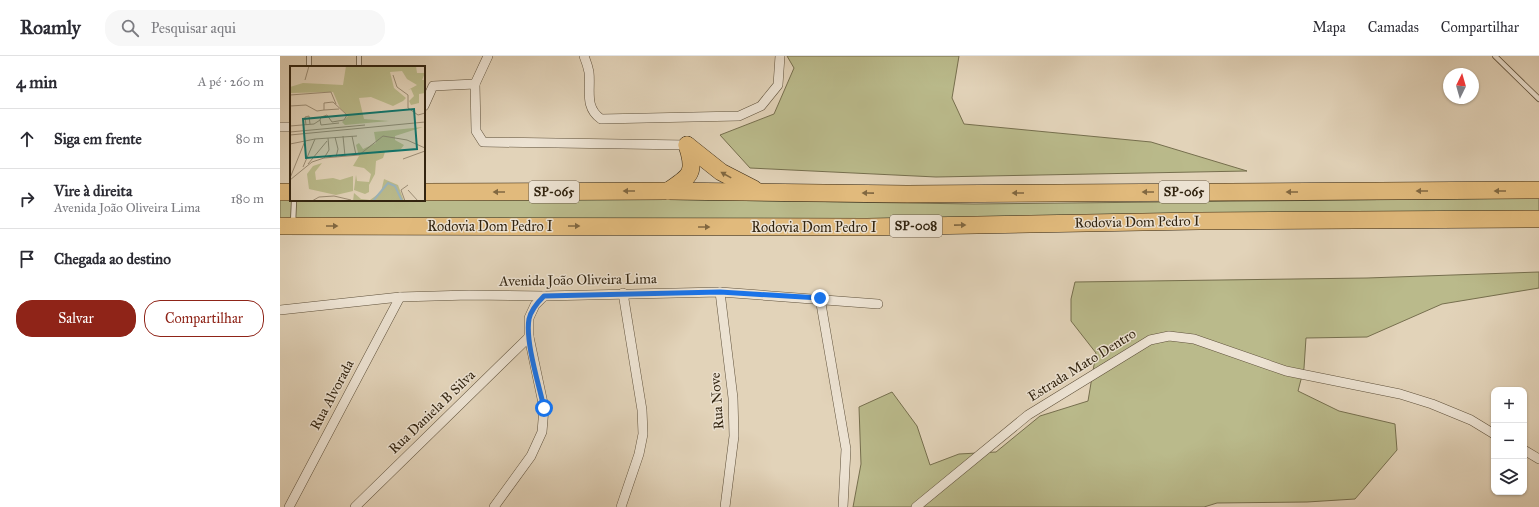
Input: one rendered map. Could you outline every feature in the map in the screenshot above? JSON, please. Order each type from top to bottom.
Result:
[{"type":"highway","points":[[668,191],[685,180],[691,172],[692,160],[687,145]]},
{"type":"highway","points":[[687,145],[721,172],[762,192]]},
{"type":"highway","name":"Rodovia Dom Pedro I","points":[[425,192],[668,191],[907,194],[1539,190]]},
{"type":"highway","name":"Rodovia Dom Pedro I","points":[[286,226],[835,227],[1199,221],[1539,219]]},
{"type":"street","points":[[488,56],[475,84],[476,131],[483,142],[687,145]]},
{"type":"street","points":[[584,56],[589,72],[588,97],[591,109],[601,119],[739,116],[761,106],[778,85],[780,56]]},
{"type":"street","points":[[425,104],[433,86],[475,84]]},
{"type":"street","name":"Avenida João Oliveira Lima","points":[[280,311],[400,297],[469,295],[544,296],[623,293],[720,292],[820,298],[878,304]]},
{"type":"street","name":"Rua Nove","points":[[720,292],[733,398],[732,458],[725,507]]},
{"type":"street","points":[[621,507],[639,454],[643,434],[642,410],[623,293]]},
{"type":"street","points":[[494,507],[531,456],[542,432],[544,408],[529,337],[529,318],[535,305],[544,296]]},
{"type":"street","name":"Rua Alvorada","points":[[289,507],[400,297]]},
{"type":"street","points":[[820,298],[846,449],[843,507]]},
{"type":"street","name":"Estrada Mato Dentro","points":[[916,507],[1028,415],[1127,352],[1150,340],[1169,336],[1194,339],[1286,371],[1400,394],[1432,404],[1471,420],[1491,432]]},
{"type":"street","name":"Rua Daniela B Silva","points":[[355,507],[529,337]]},
{"type":"street","points":[[1527,452],[1539,459]]},
{"type":"lane","points":[[1495,56],[1539,99]]},
{"type":"lane","points":[[286,226],[294,201]]},
{"type":"green space","points":[[787,56],[959,56],[952,98],[964,124],[1151,142],[1247,171],[936,177],[750,168],[720,135],[774,114],[794,68]]},
{"type":"green space","points":[[575,198],[974,204],[1539,198],[1539,213],[975,220],[280,218],[280,199],[290,199],[290,201]]},
{"type":"green space","points":[[1539,272],[1539,288],[1442,304],[1367,337],[1306,338],[1304,368],[1298,391],[1339,411],[1395,424],[1397,450],[1355,499],[1307,502],[1217,503],[1204,507],[853,507],[861,464],[859,407],[892,392],[917,426],[930,465],[959,454],[996,452],[1040,416],[1088,401],[1096,353],[1071,321],[1071,299],[1075,282],[1367,278]]},
{"type":"route","points":[[544,408],[529,337],[529,318],[535,305],[544,296],[623,293],[720,292],[820,298]]}]
